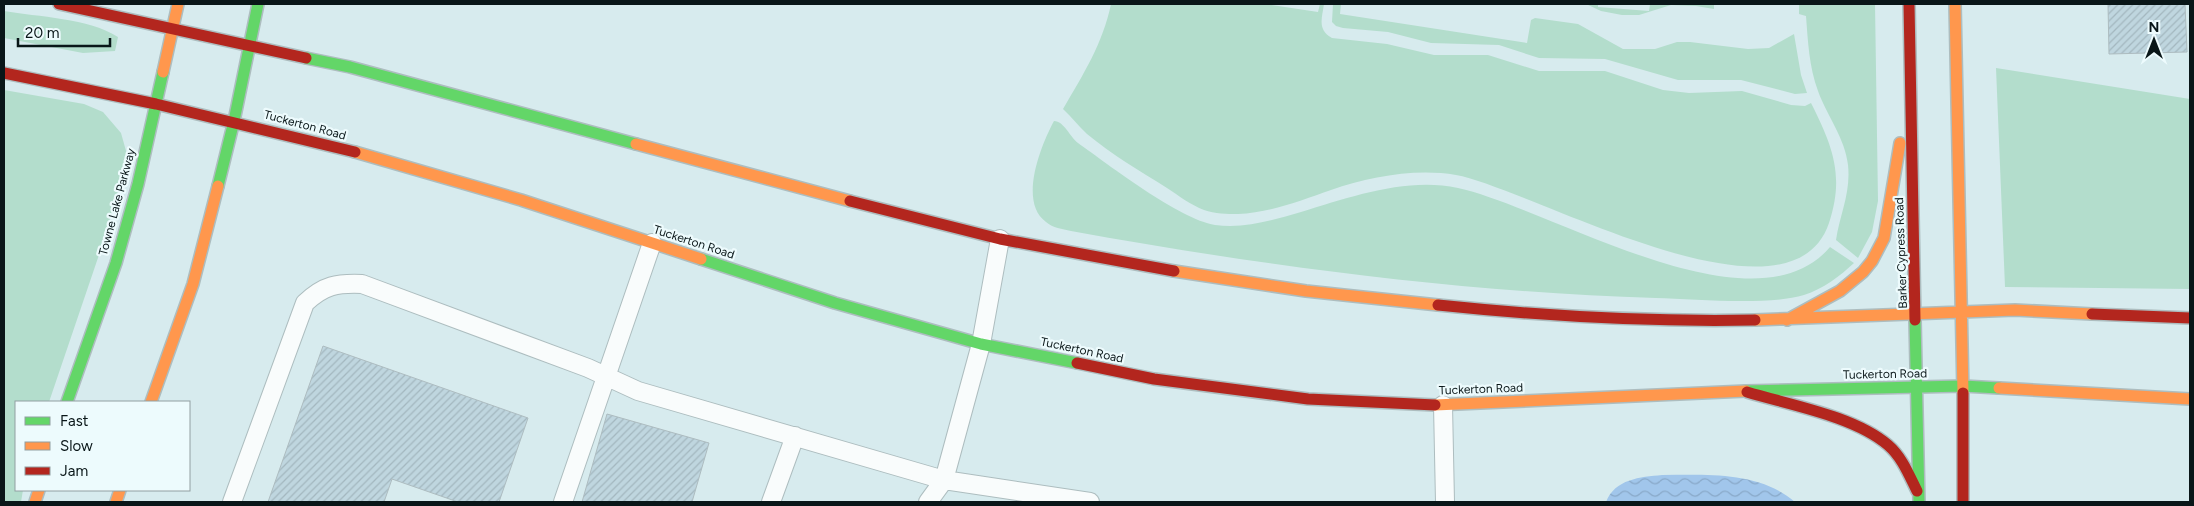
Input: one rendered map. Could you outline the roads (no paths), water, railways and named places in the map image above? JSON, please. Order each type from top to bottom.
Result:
[{"type":"main road","points":[[59,4],[350,67],[862,204],[1000,238],[1141,266],[1315,292],[1486,310],[1697,321],[1787,320],[2015,310],[2190,318]]},
{"type":"main road","name":"Towne Lake Parkway","points":[[66,401],[116,263],[138,184],[178,4]]},
{"type":"main road","points":[[151,401],[194,284],[234,121],[258,4]]},
{"type":"main road","name":"Barker Cypress Road","points":[[1908,4],[1919,498]]},
{"type":"main road","points":[[1955,4],[1963,312],[1963,502]]},
{"type":"main road","name":"Tuckerton Road","points":[[4,73],[234,121],[435,174],[521,200],[835,303],[982,344],[1154,379],[1308,398],[1443,405],[1795,389],[1963,386],[2190,399]]},
{"type":"main road","points":[[1787,320],[1835,296],[1863,272],[1879,249],[1885,233],[1887,209],[1910,92]]},
{"type":"main road","points":[[1747,392],[1848,424],[1878,437],[1890,446],[1900,460],[1919,498]]},
{"type":"lane","points":[[928,502],[944,480],[982,344],[1000,238]]},
{"type":"lane","points":[[564,502],[652,243]]},
{"type":"lane","points":[[232,502],[305,303],[315,293],[337,283],[362,284],[607,376],[638,391],[944,480],[1090,502]]},
{"type":"lane","points":[[1443,405],[1445,502]]},
{"type":"lane","points":[[771,502],[795,436]]},
{"type":"water","points":[[1662,475],[1714,475],[1749,480],[1781,492],[1795,502],[1606,502],[1615,488],[1622,484],[1637,478]]}]
